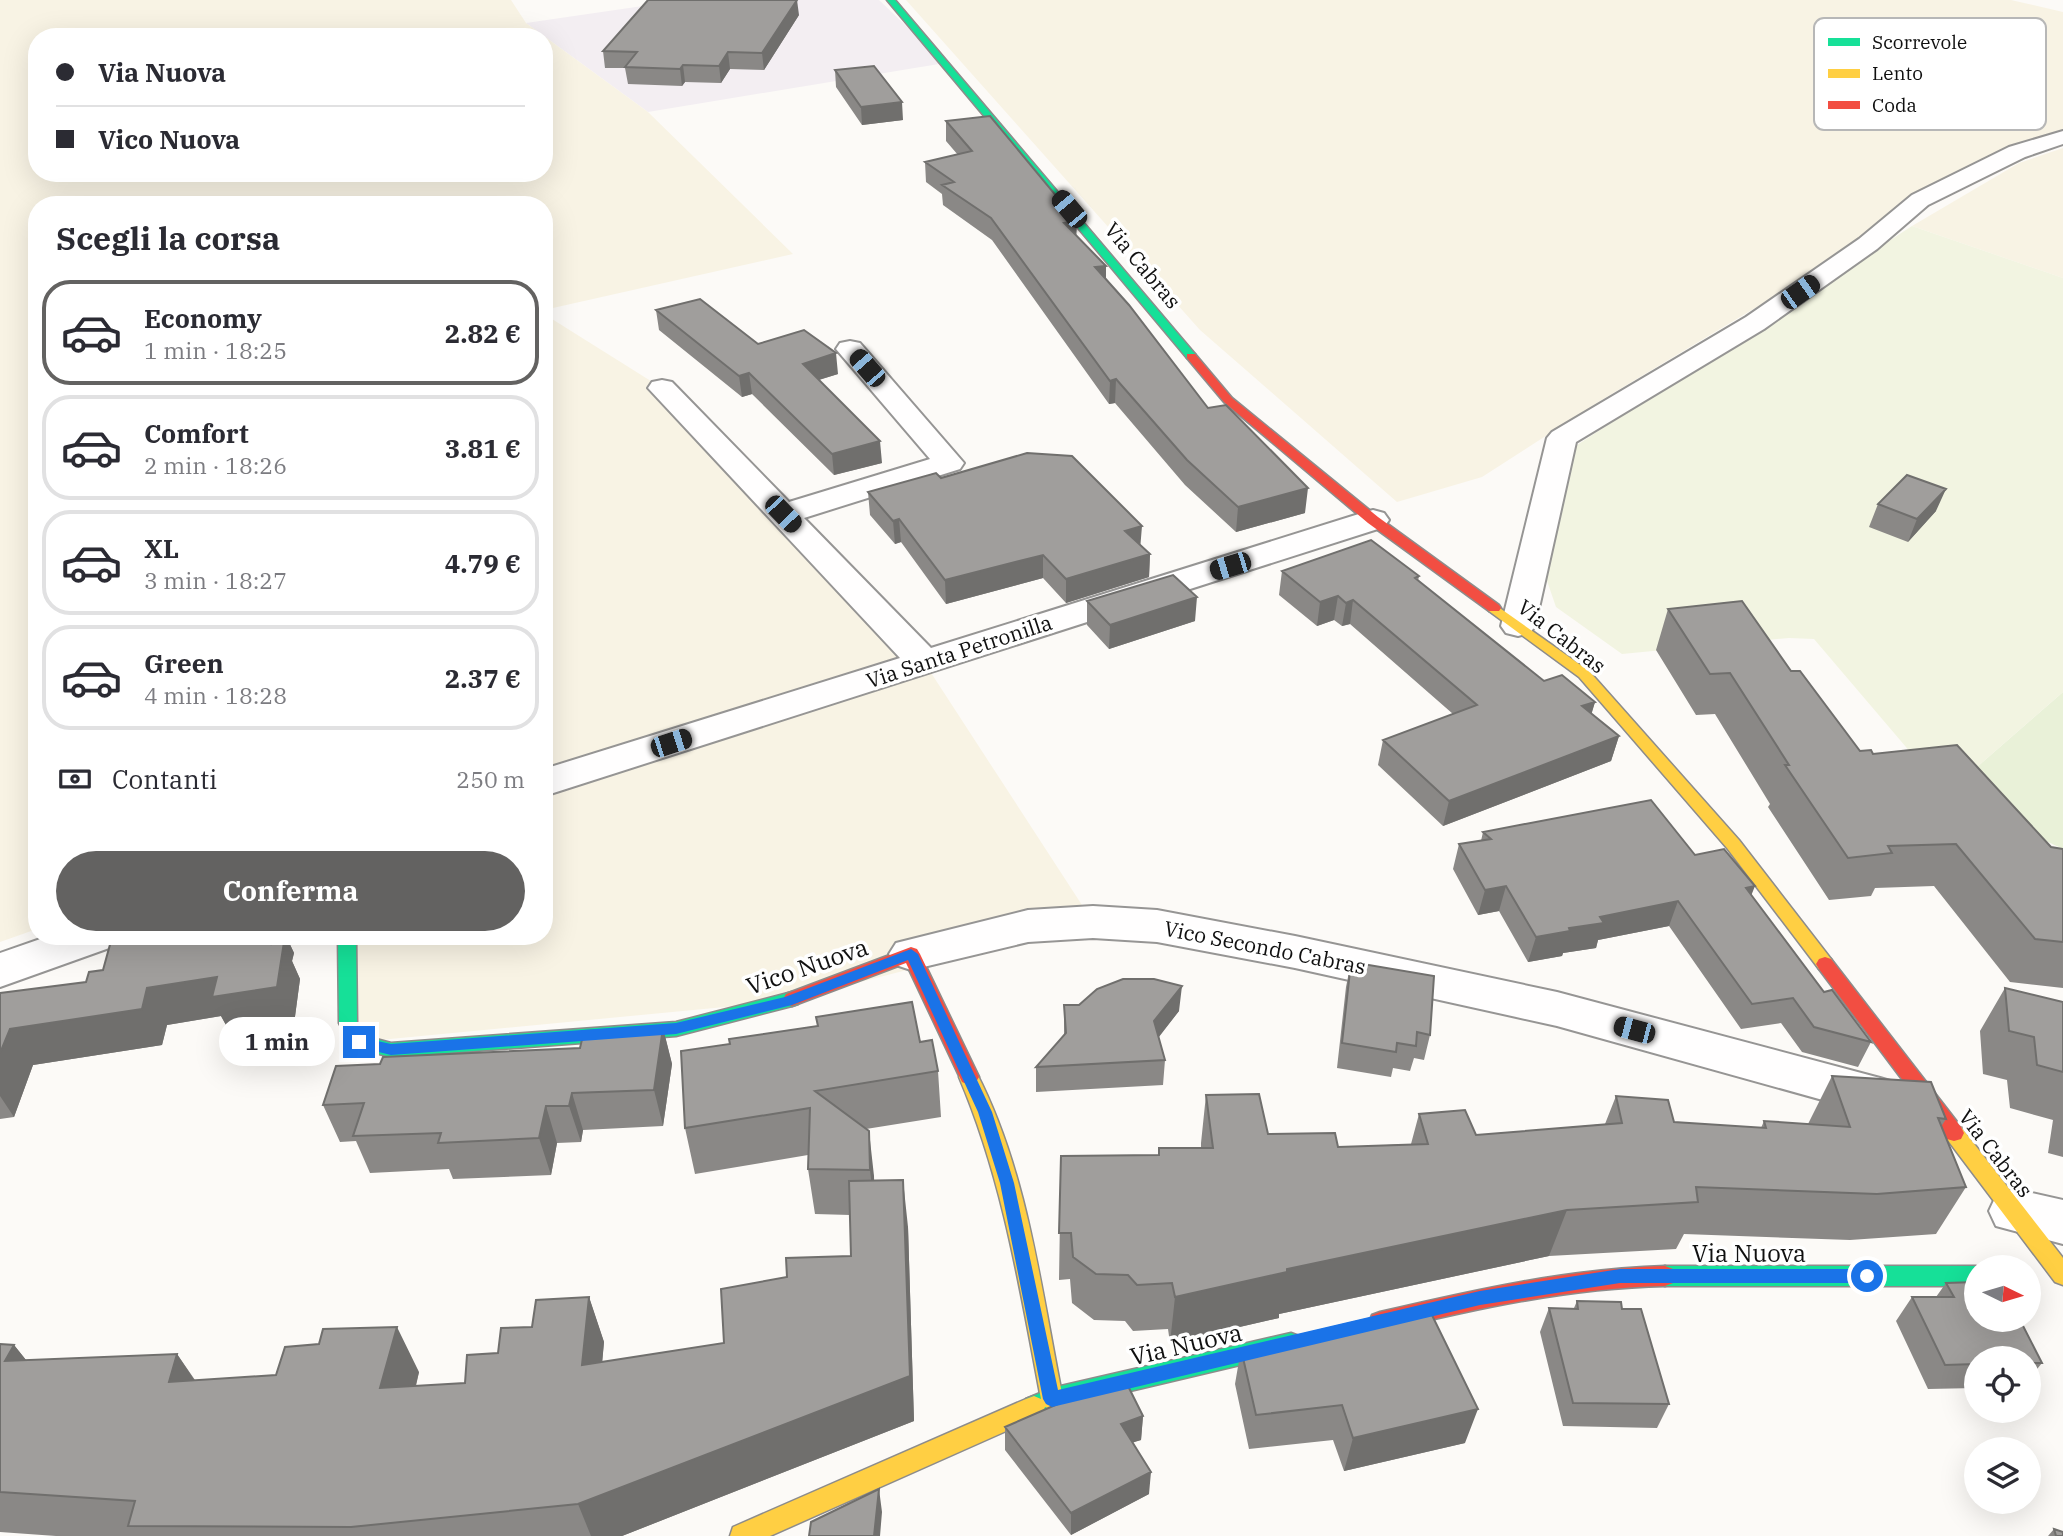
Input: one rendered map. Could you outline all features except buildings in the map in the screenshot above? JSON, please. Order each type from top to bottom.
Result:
[{"type":"street","name":"Via Cabras","points":[[891,0],[1228,400],[1373,520],[1584,674],[1724,834],[2063,1275]]},
{"type":"street","points":[[1518,626],[1562,438],[1755,323],[1868,244],[1920,200],[2017,152],[2063,137]]},
{"type":"street","points":[[783,514],[949,463],[850,349]]},
{"type":"street","points":[[662,388],[924,662]]},
{"type":"street","name":"Via Santa Petronilla","points":[[553,780],[1373,520]]},
{"type":"street","name":"Vico Secondo Cabras","points":[[911,954],[1028,926],[1093,922],[1157,926],[1295,952],[1557,1009],[1939,1114]]},
{"type":"street","points":[[0,970],[71,945]]},
{"type":"street","name":"Vico Nuova","points":[[347,945],[348,1024],[359,1042],[391,1050],[676,1029],[787,1001],[911,954]]},
{"type":"street","points":[[911,954],[985,1112],[1007,1183],[1052,1399]]},
{"type":"street","points":[[2014,1211],[2063,1222]]},
{"type":"street","points":[[2041,1276],[2063,1275]]},
{"type":"street","name":"Via Nuova","points":[[1359,1327],[1480,1298],[1620,1276],[1964,1276]]},
{"type":"street","name":"Via Nuova","points":[[742,1536],[763,1531],[1052,1399],[1306,1339]]},
{"type":"shaded area","points":[[0,0],[511,0],[526,23],[533,28],[28,28],[28,182],[553,182],[553,43],[648,112],[793,254],[553,308],[553,196],[28,196],[28,932],[0,942]]},
{"type":"shaded area","points":[[684,0],[879,0],[945,63],[648,112],[553,43],[553,28],[533,28],[526,23]]},
{"type":"shaded area","points":[[906,0],[2011,0],[2063,12],[2063,133],[1958,177],[1785,290],[1600,401],[1482,477],[1397,502],[1200,330]]},
{"type":"shaded area","points":[[2063,148],[2063,278],[1912,226],[2019,163]]},
{"type":"shaded area","points":[[553,320],[662,388],[924,662],[1093,922],[787,1001],[359,1042],[348,945],[553,945]]},
{"type":"green space","points":[[1912,226],[2063,278],[2063,692],[1946,794],[1814,639],[1789,638],[1622,654],[1556,607],[1545,575],[1574,447]]},
{"type":"green space","points":[[2063,692],[2063,849],[1946,794]]},
{"type":"traffic: fast","points":[[891,0],[1191,356]]},
{"type":"traffic: fast","points":[[347,945],[348,1023],[359,1042],[391,1050],[676,1029],[792,999]]},
{"type":"traffic: fast","points":[[1665,1276],[1964,1276]]},
{"type":"traffic: fast","points":[[1034,1407],[1052,1399],[1291,1343]]},
{"type":"traffic: slow","points":[[1494,608],[1584,674],[1733,844],[1825,964]]},
{"type":"traffic: slow","points":[[969,1077],[999,1154],[1010,1194],[1052,1399]]},
{"type":"traffic: slow","points":[[1954,1133],[2063,1275]]},
{"type":"traffic: slow","points":[[742,1536],[1034,1407]]},
{"type":"traffic: jam","points":[[1191,356],[1228,400],[1373,520],[1494,608]]},
{"type":"traffic: jam","points":[[792,999],[911,954],[969,1077]]},
{"type":"traffic: jam","points":[[1825,964],[1954,1133]]},
{"type":"traffic: jam","points":[[1380,1322],[1557,1285],[1665,1276]]},
{"type":"route","points":[[359,1042],[391,1050],[676,1029],[787,1001],[911,954],[985,1112],[1007,1183],[1052,1399],[1480,1298],[1620,1276],[1867,1276]]}]
